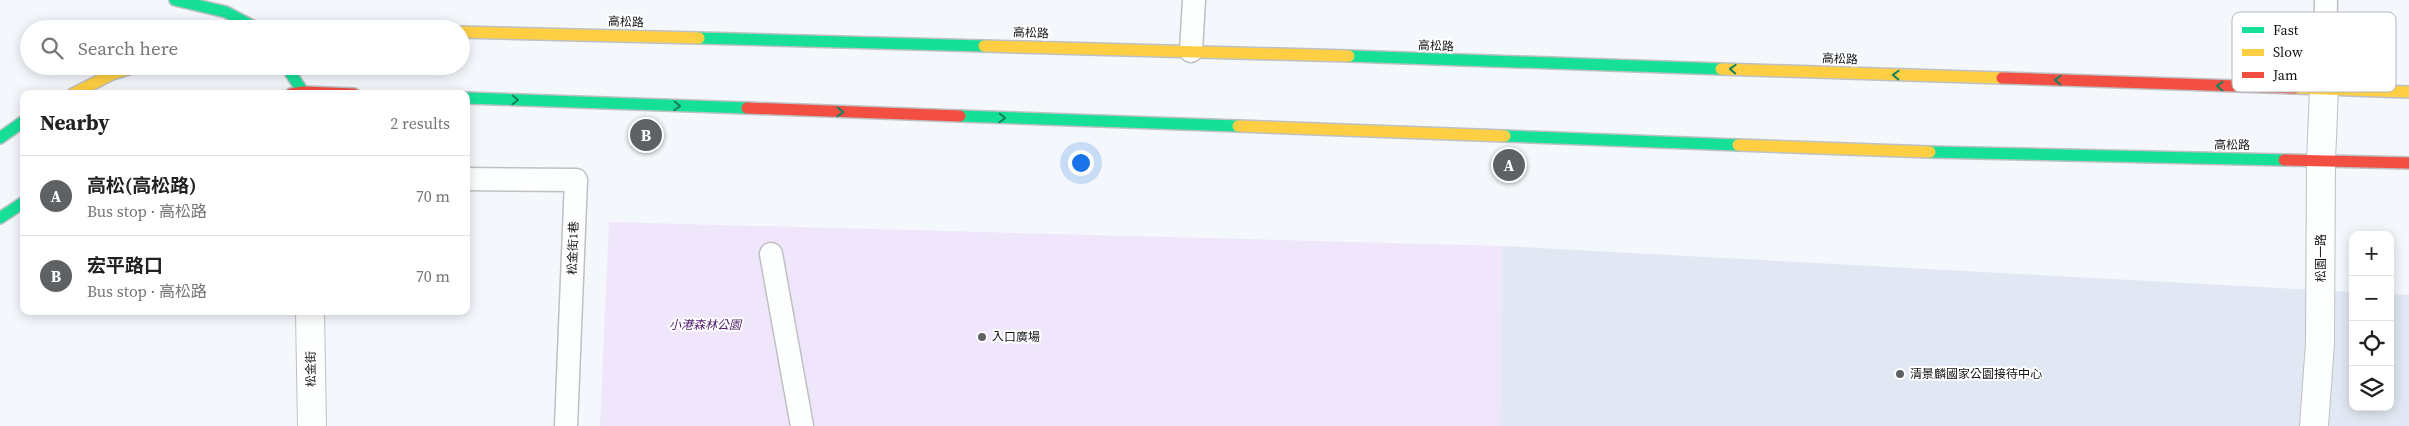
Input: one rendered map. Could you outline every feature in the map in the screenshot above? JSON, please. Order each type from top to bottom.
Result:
[{"type":"street","points":[[175,0],[226,12],[241,20]]},
{"type":"street","name":"高松路","points":[[470,32],[1191,51],[2232,86]]},
{"type":"street","points":[[81,90],[110,75]]},
{"type":"street","points":[[290,75],[298,90]]},
{"type":"street","name":"松園一路","points":[[2314,426],[2320,343],[2321,161],[2324,92]]},
{"type":"street","name":"高松路","points":[[2396,92],[2409,92]]},
{"type":"street","name":"高松路","points":[[470,98],[1908,152],[2409,163]]},
{"type":"street","points":[[0,138],[20,124]]},
{"type":"street","points":[[0,218],[20,205]]},
{"type":"street","name":"松金街","points":[[310,315],[312,426]]},
{"type":"lane","points":[[1191,51],[1194,0]]},
{"type":"lane","name":"松金街1巷","points":[[470,179],[576,180],[566,426]]},
{"type":"lane","points":[[771,254],[802,426]]},
{"type":"shaded area","points":[[1502,246],[2349,292],[2349,411],[2394,411],[2394,294],[2409,295],[2409,426],[1500,426]]},
{"type":"green space","name":"小港森林公園","points":[[609,222],[1502,246],[1500,426],[600,426]]},
{"type":"traffic: fast","points":[[175,0],[226,12],[241,20]]},
{"type":"traffic: fast","points":[[699,38],[984,46]]},
{"type":"traffic: fast","points":[[1349,56],[1721,69]]},
{"type":"traffic: fast","points":[[292,75],[302,90]]},
{"type":"traffic: fast","points":[[470,98],[747,108]]},
{"type":"traffic: fast","points":[[960,116],[1238,126]]},
{"type":"traffic: fast","points":[[0,138],[20,124]]},
{"type":"traffic: fast","points":[[1505,136],[1738,145]]},
{"type":"traffic: fast","points":[[1930,152],[2284,160]]},
{"type":"traffic: fast","points":[[0,218],[20,205]]},
{"type":"traffic: slow","points":[[470,32],[699,38]]},
{"type":"traffic: slow","points":[[984,46],[1349,56]]},
{"type":"traffic: slow","points":[[1721,69],[2002,78]]},
{"type":"traffic: slow","points":[[81,90],[110,75]]},
{"type":"traffic: slow","points":[[2396,92],[2409,92]]},
{"type":"traffic: slow","points":[[1238,126],[1505,136]]},
{"type":"traffic: slow","points":[[1738,145],[1930,152]]},
{"type":"traffic: jam","points":[[2002,78],[2232,86]]},
{"type":"traffic: jam","points":[[747,108],[960,116]]},
{"type":"traffic: jam","points":[[2284,160],[2409,163]]},
{"type":"place","name":"宏平路口","points":[[646,135]]},
{"type":"place","name":"高松(高松路)","points":[[1509,165]]},
{"type":"place","name":"入口廣場","points":[[982,337]]},
{"type":"place","name":"清景麟國家公園接待中心","points":[[1900,374]]}]
